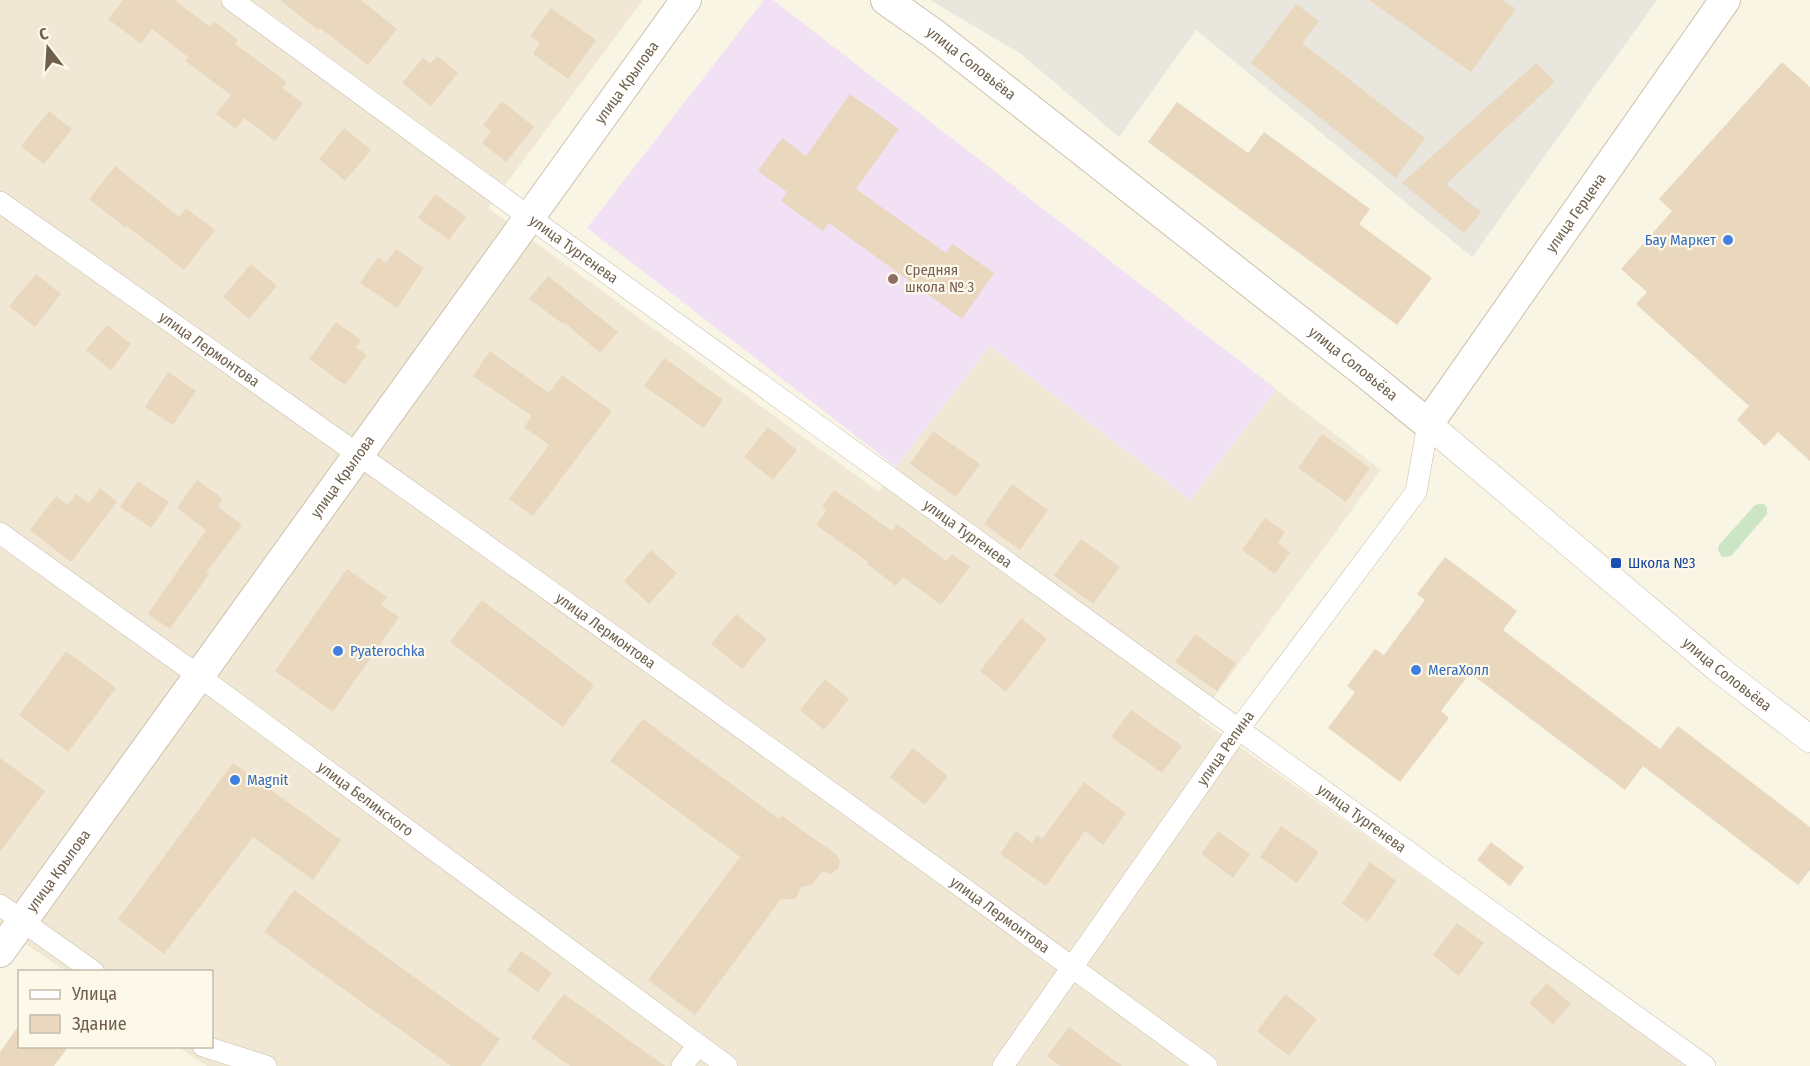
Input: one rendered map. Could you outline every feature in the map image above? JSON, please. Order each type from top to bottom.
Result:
[{"type":"main road","name":"улица Крылова","points":[[0,952],[11,913],[199,676],[686,0]]},
{"type":"main road","name":"улица Соловьёва","points":[[886,0],[943,41],[1428,424]]},
{"type":"main road","name":"улица Герцена","points":[[1428,424],[1725,0]]},
{"type":"street","name":"улица Тургенева","points":[[232,0],[1705,1066]]},
{"type":"street","name":"улица Лермонтова","points":[[0,202],[358,454],[1207,1066]]},
{"type":"street","name":"улица Репина","points":[[1003,1066],[1238,730],[1416,492],[1428,424]]},
{"type":"street","name":"улица Соловьёва","points":[[1428,424],[1716,667],[1810,739]]},
{"type":"street","name":"улица Белинского","points":[[0,533],[199,676],[727,1066]]},
{"type":"street","points":[[11,913],[91,970]]},
{"type":"street","points":[[682,1066],[698,1045]]},
{"type":"street","points":[[205,1048],[266,1066]]},
{"type":"shaded area","points":[[0,0],[643,0],[488,208],[879,492],[990,346],[1190,500],[1276,389],[1381,470],[1199,718],[1690,1066],[207,1066],[180,1048],[213,1048],[213,970],[64,970],[0,927]]},
{"type":"shaded area","name":"Средняя школа № 3","points":[[764,0],[773,0],[1276,389],[1190,500],[990,346],[896,467],[587,228]]},
{"type":"shaded area","points":[[930,0],[1657,0],[1472,257],[1196,30],[1119,137],[1021,54]]},
{"type":"green space","points":[[1764,504],[1767,507],[1767,514],[1731,556],[1722,557],[1718,550],[1719,545],[1755,505]]},
{"type":"building","points":[[123,0],[174,0],[210,27],[214,21],[238,40],[235,44],[287,82],[282,88],[303,103],[275,141],[244,118],[236,129],[216,114],[231,95],[185,61],[188,57],[152,29],[141,44],[108,19]]},
{"type":"building","points":[[280,0],[361,0],[397,29],[368,65]]},
{"type":"building","points":[[1369,0],[1503,0],[1516,9],[1471,72]]},
{"type":"building","points":[[1296,4],[1319,21],[1302,43],[1425,138],[1396,178],[1251,63]]},
{"type":"building","points":[[551,8],[596,40],[568,79],[533,54],[540,43],[530,36]]},
{"type":"building","points":[[437,56],[458,73],[431,106],[402,83],[423,58],[430,64]]},
{"type":"building","name":"Бау Маркет","points":[[1782,62],[1810,87],[1810,461],[1778,432],[1765,446],[1737,420],[1749,406],[1636,304],[1647,292],[1621,269],[1672,211],[1659,199]]},
{"type":"building","points":[[1536,63],[1555,82],[1446,184],[1481,212],[1464,233],[1402,183]]},
{"type":"building","points":[[850,94],[899,129],[856,189],[946,253],[953,244],[994,273],[962,319],[829,223],[823,231],[781,201],[787,192],[758,171],[782,138],[806,156]]},
{"type":"building","points":[[502,101],[534,127],[506,162],[482,143],[491,132],[483,125]]},
{"type":"building","points":[[1177,102],[1248,153],[1264,132],[1370,209],[1359,224],[1432,278],[1397,325],[1148,142]]},
{"type":"building","points":[[49,111],[72,129],[44,164],[21,146]]},
{"type":"building","points":[[344,128],[371,150],[345,181],[319,159]]},
{"type":"building","points":[[115,166],[179,217],[186,208],[215,230],[184,270],[89,199]]},
{"type":"building","points":[[435,194],[466,217],[449,240],[418,218]]},
{"type":"building","points":[[396,249],[424,268],[397,308],[360,283],[378,257],[386,263]]},
{"type":"building","points":[[251,264],[277,286],[249,319],[223,297]]},
{"type":"building","points":[[36,274],[61,294],[35,327],[9,306]]},
{"type":"building","points":[[548,276],[618,332],[600,353],[564,322],[563,324],[529,299]]},
{"type":"building","points":[[336,322],[361,340],[356,347],[367,355],[345,385],[309,359]]},
{"type":"building","points":[[107,325],[131,344],[111,370],[86,350]]},
{"type":"building","points":[[490,351],[549,393],[562,375],[612,411],[533,516],[509,499],[549,445],[524,427],[532,416],[473,376]]},
{"type":"building","points":[[664,358],[723,400],[704,428],[644,386]]},
{"type":"building","points":[[168,372],[196,391],[173,425],[145,407]]},
{"type":"building","points":[[768,427],[797,450],[773,480],[744,457]]},
{"type":"building","points":[[933,431],[980,464],[956,497],[910,464]]},
{"type":"building","points":[[1322,434],[1370,468],[1346,502],[1298,468]]},
{"type":"building","points":[[197,480],[222,498],[218,507],[242,525],[206,573],[209,574],[170,629],[148,614],[206,530],[177,508]]},
{"type":"building","points":[[138,481],[169,502],[151,528],[120,507]]},
{"type":"building","points":[[1012,484],[1048,510],[1020,550],[984,524]]},
{"type":"building","points":[[100,488],[117,502],[71,562],[30,530],[56,496],[68,505],[76,494],[89,503]]},
{"type":"building","points":[[834,490],[892,531],[897,524],[946,561],[952,554],[970,567],[941,605],[903,577],[896,586],[867,564],[868,562],[816,525],[827,510],[822,507]]},
{"type":"building","points":[[1265,518],[1285,532],[1278,543],[1290,552],[1275,574],[1242,550]]},
{"type":"building","points":[[1081,539],[1120,567],[1093,604],[1054,576]]},
{"type":"building","points":[[651,550],[677,573],[649,604],[624,581]]},
{"type":"building","points":[[1445,557],[1517,611],[1503,630],[1660,749],[1678,726],[1810,827],[1810,870],[1798,885],[1643,766],[1625,790],[1470,673],[1441,711],[1449,718],[1400,782],[1328,728],[1355,692],[1347,686],[1375,649],[1384,655],[1425,600],[1417,594]]},
{"type":"building","points":[[347,569],[387,597],[381,605],[399,617],[333,712],[275,671]]},
{"type":"building","points":[[482,600],[594,685],[563,727],[450,642]]},
{"type":"building","points":[[736,614],[767,639],[742,669],[711,644]]},
{"type":"building","points":[[1021,618],[1047,639],[1006,692],[980,671]]},
{"type":"building","points":[[1195,634],[1236,663],[1217,691],[1175,662]]},
{"type":"building","points":[[66,651],[116,688],[68,752],[19,715]]},
{"type":"building","points":[[825,679],[849,699],[824,730],[800,710]]},
{"type":"building","points":[[1131,710],[1182,746],[1162,773],[1111,737]]},
{"type":"building","points":[[643,719],[779,819],[782,816],[837,855],[840,861],[838,869],[831,874],[822,871],[812,885],[801,887],[795,899],[781,899],[695,1015],[648,980],[740,857],[610,761]]},
{"type":"building","points":[[913,748],[948,776],[925,805],[890,777]]},
{"type":"building","points":[[0,758],[45,791],[0,852]]},
{"type":"building","points":[[233,763],[341,840],[313,880],[253,837],[164,954],[118,919]]},
{"type":"building","points":[[1084,782],[1126,813],[1103,845],[1085,831],[1046,886],[1000,854],[1016,831],[1032,843],[1037,835],[1042,839]]},
{"type":"building","points":[[1281,826],[1319,852],[1297,883],[1260,857]]},
{"type":"building","points":[[1218,831],[1250,854],[1233,878],[1201,854]]},
{"type":"building","points":[[1491,842],[1524,867],[1510,886],[1477,860]]},
{"type":"building","points":[[1370,862],[1396,881],[1368,922],[1342,904]]},
{"type":"building","points":[[294,890],[500,1039],[481,1066],[451,1066],[264,932]]},
{"type":"building","points":[[1457,923],[1484,943],[1459,976],[1433,955]]},
{"type":"building","points":[[521,951],[552,973],[538,992],[507,970]]},
{"type":"building","points":[[1547,983],[1571,1004],[1553,1024],[1529,1003]]},
{"type":"building","points":[[564,994],[665,1066],[570,1066],[531,1038]]},
{"type":"building","points":[[1285,994],[1317,1019],[1289,1056],[1257,1031]]},
{"type":"building","points":[[18,1027],[18,1048],[67,1048],[54,1066],[0,1066],[0,1052]]},
{"type":"building","points":[[1069,1027],[1122,1066],[1060,1066],[1047,1056]]},
{"type":"place","name":"Бау Маркет","points":[[1728,240]]},
{"type":"place","name":"Средняя школа № 3","points":[[893,279]]},
{"type":"place","name":"Школа №3","points":[[1616,563]]},
{"type":"place","name":"Pyaterochka","points":[[338,651]]},
{"type":"place","name":"МегаХолл","points":[[1416,670]]},
{"type":"place","name":"Magnit","points":[[235,780]]}]
